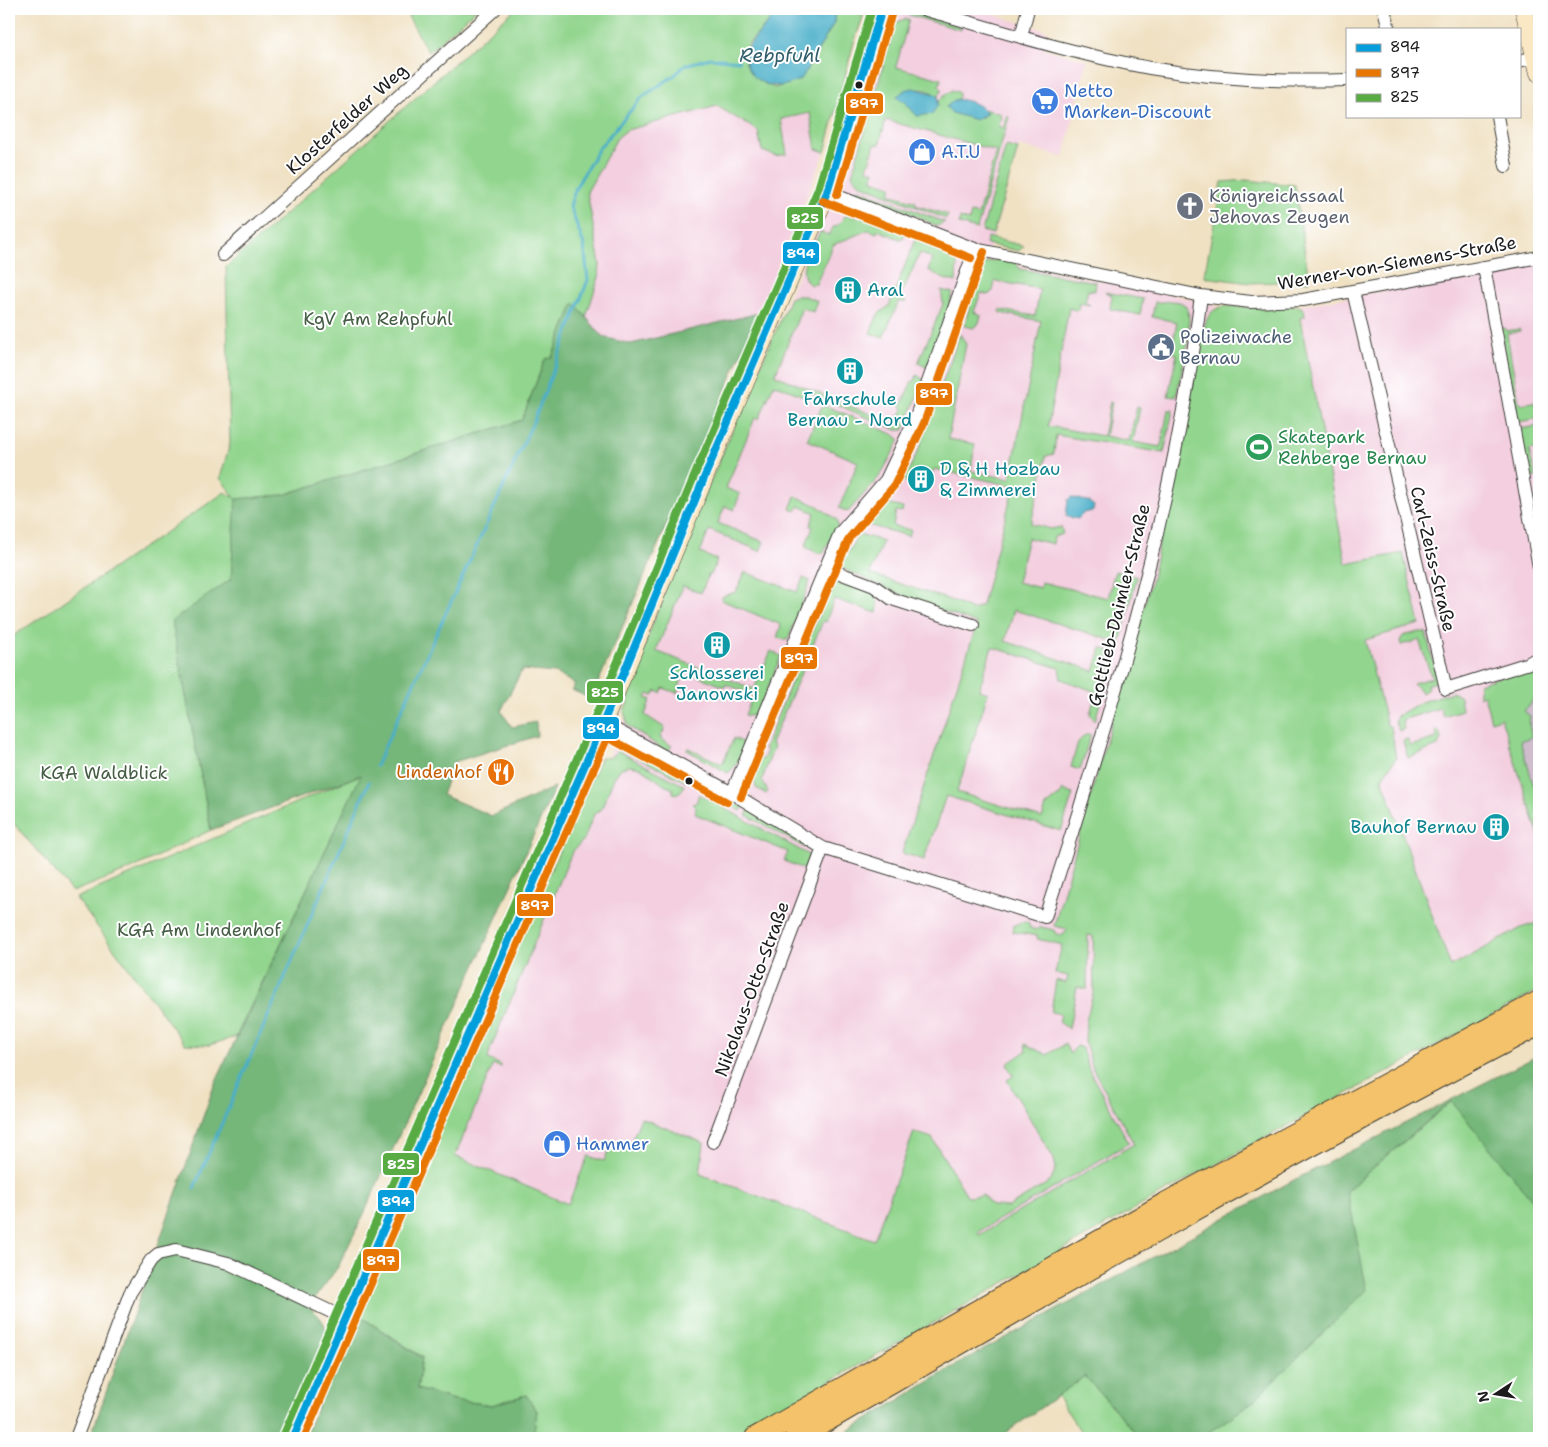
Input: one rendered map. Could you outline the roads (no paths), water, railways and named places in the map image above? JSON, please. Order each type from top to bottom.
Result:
[{"type":"highway","points":[[756,1438],[1165,1204],[1539,1002]]},
{"type":"highway","points":[[796,1438],[987,1326],[1199,1207],[1539,1024]]},
{"type":"main road","points":[[293,1438],[603,723],[707,471],[827,192],[882,9]]},
{"type":"main road","points":[[1524,9],[1533,62]]},
{"type":"street","name":"Klosterfelder Weg","points":[[223,256],[495,9]]},
{"type":"street","points":[[922,9],[1101,58],[1176,72],[1264,79],[1346,80]]},
{"type":"street","points":[[1020,37],[1028,9]]},
{"type":"street","points":[[1384,9],[1389,28]]},
{"type":"street","points":[[1497,118],[1506,166]]},
{"type":"street","name":"Werner-von-Siemens-Straße","points":[[827,192],[975,249],[1201,296],[1270,302],[1303,300],[1539,257]]},
{"type":"street","points":[[732,793],[840,533],[877,492],[892,471],[928,384],[975,249]]},
{"type":"street","points":[[1484,267],[1539,567]]},
{"type":"street","name":"Carl-Zeiss-Straße","points":[[1353,291],[1446,689],[1520,666],[1539,657]]},
{"type":"street","name":"Gottlieb-Daimler-Straße","points":[[823,848],[1045,917],[1097,756],[1151,562],[1184,407],[1196,339],[1201,296]]},
{"type":"street","points":[[826,568],[874,586],[892,599],[973,625]]},
{"type":"street","points":[[603,723],[732,793],[823,848]]},
{"type":"street","name":"Nikolaus-Otto-Straße","points":[[713,1142],[823,848]]},
{"type":"street","points":[[76,1438],[130,1293],[151,1260],[158,1254],[176,1250],[228,1263],[344,1318]]},
{"type":"water","name":"Rebpfuhl","points":[[784,9],[835,9],[834,23],[802,78],[782,86],[773,86],[756,79],[750,72],[744,51],[771,19]]},
{"type":"water","points":[[913,88],[935,94],[938,97],[938,105],[932,114],[917,116],[905,102],[896,97],[905,90]]},
{"type":"water","points":[[954,100],[972,102],[987,113],[976,120],[952,113],[946,107]]},
{"type":"water","points":[[1071,497],[1090,502],[1094,506],[1093,511],[1083,513],[1078,519],[1066,516],[1068,500]]},
{"type":"waterway","points":[[376,766],[534,420],[588,280],[584,245],[570,206],[576,187],[599,148],[642,97],[675,75],[685,65],[710,58],[739,61]]},
{"type":"waterway","points":[[194,1188],[369,782]]},
{"type":"place","name":"Netto Marken-Discount","points":[[1045,101]]},
{"type":"place","name":"A.T.U","points":[[922,152]]},
{"type":"place","name":"Königreichssaal Jehovas Zeugen","points":[[1190,206]]},
{"type":"place","name":"Aral","points":[[848,290]]},
{"type":"place","name":"Polizeiwache Bernau","points":[[1161,347]]},
{"type":"place","name":"Fahrschule Bernau - Nord","points":[[850,371]]},
{"type":"place","name":"Skatepark Rehberge Bernau","points":[[1259,447]]},
{"type":"place","name":"D & H Hozbau & Zimmerei","points":[[921,479]]},
{"type":"place","name":"Schlosserei Janowski","points":[[717,645]]},
{"type":"place","name":"Lindenhof","points":[[501,772]]},
{"type":"place","name":"Bauhof Bernau","points":[[1496,827]]},
{"type":"place","name":"Hammer","points":[[557,1144]]},
{"type":"park label","name":"KgV Am Rehpfuhl","points":[[378,319]]},
{"type":"park label","name":"KGA Waldblick","points":[[104,773]]},
{"type":"park label","name":"KGA Am Lindenhof","points":[[199,930]]}]
